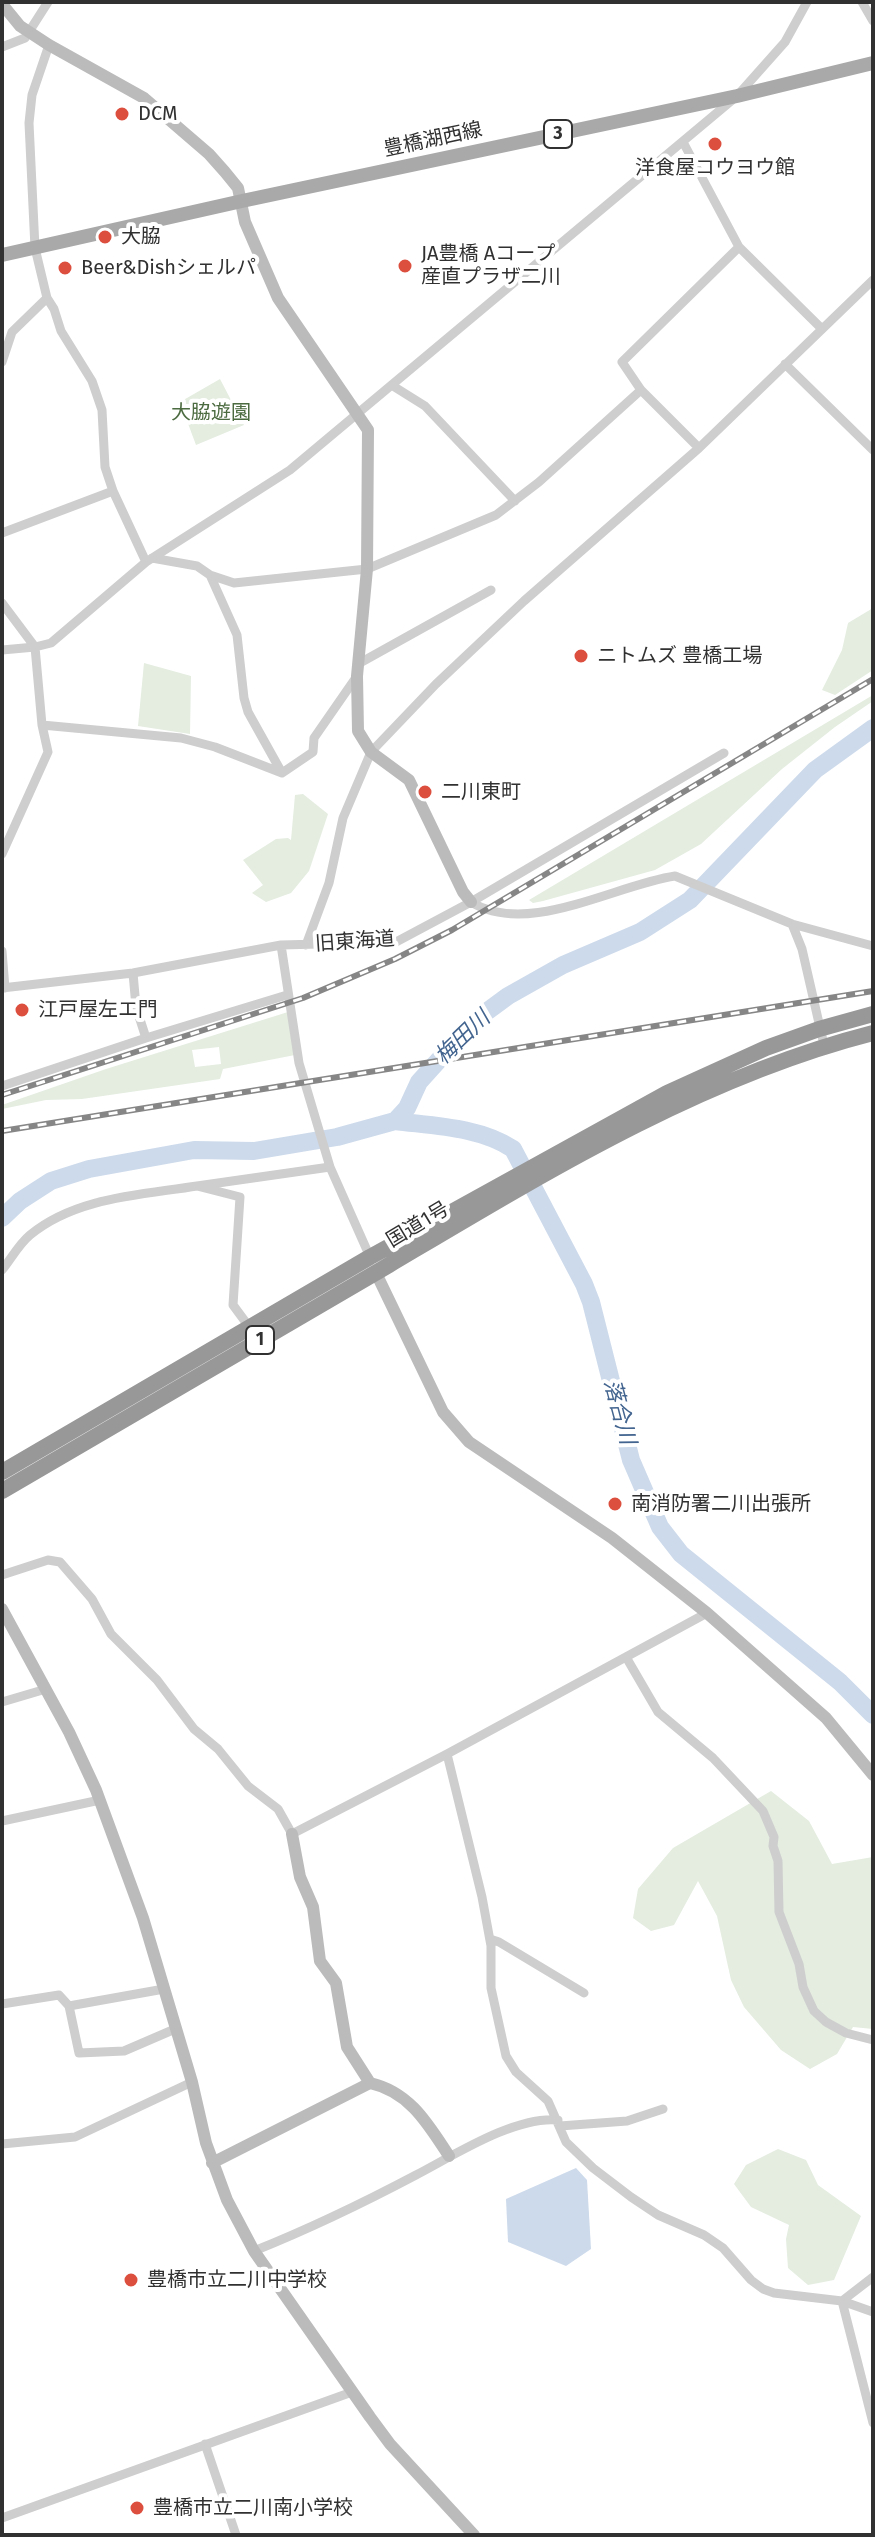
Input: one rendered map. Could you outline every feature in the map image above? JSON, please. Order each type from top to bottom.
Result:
[{"type":"highway","name":"国道1号","points":[[822,1037],[873,1014]]},
{"type":"highway","name":"国道1号","points":[[2,1491],[373,1265],[544,1168],[667,1093],[766,1048],[822,1037],[873,1033]]},
{"type":"highway","name":"国道1号","points":[[2,1472],[250,1328],[373,1265]]},
{"type":"main road","name":"豊橋湖西線","points":[[2,255],[737,96],[873,63]]},
{"type":"street","points":[[2,47],[25,38],[48,2]]},
{"type":"street","points":[[2,650],[51,643],[149,560],[290,470],[359,415],[737,96],[785,42],[807,2]]},
{"type":"street","points":[[862,2],[873,21]]},
{"type":"street","points":[[2,4],[20,26],[144,98],[209,154],[238,188],[245,222],[278,298],[368,430],[367,569],[357,670],[358,731],[371,752],[409,780],[463,892],[471,902],[494,912],[519,915],[573,904],[656,878],[675,876],[792,924],[873,946]]},
{"type":"street","points":[[49,45],[32,95],[29,123],[35,248],[47,298],[61,331],[92,381],[102,410],[105,467],[113,491],[149,560]]},
{"type":"street","points":[[683,142],[739,247],[821,328]]},
{"type":"street","points":[[699,448],[641,390],[622,362],[739,247]]},
{"type":"street","points":[[306,945],[329,883],[343,818],[371,752],[436,684],[524,601],[699,448],[873,280]]},
{"type":"street","points":[[2,362],[12,332],[47,298]]},
{"type":"street","points":[[785,364],[873,450]]},
{"type":"street","points":[[393,386],[425,406],[515,501]]},
{"type":"street","points":[[149,560],[197,566],[210,575],[234,583],[367,569],[496,515],[641,390]]},
{"type":"street","points":[[2,533],[113,491]]},
{"type":"street","points":[[210,575],[237,635],[248,712],[282,773]]},
{"type":"street","points":[[282,773],[313,752],[314,738],[357,670],[491,590]]},
{"type":"street","points":[[2,603],[35,647],[42,725],[48,752],[2,854]]},
{"type":"street","points":[[42,725],[181,738],[215,747],[282,773]]},
{"type":"street","name":"旧東海道","points":[[4,988],[133,973],[281,945],[396,942],[471,902],[724,753]]},
{"type":"street","points":[[792,924],[802,949],[822,1037]]},
{"type":"street","points":[[281,945],[299,1063],[329,1165],[443,1412],[469,1442],[612,1538],[707,1613],[826,1718],[873,1775]]},
{"type":"street","points":[[2,951],[4,988]]},
{"type":"street","points":[[133,973],[136,1007],[146,1038]]},
{"type":"street","points":[[2,1086],[287,995]]},
{"type":"street","points":[[2,1270],[29,1236],[67,1213],[97,1202],[329,1165]]},
{"type":"street","points":[[197,1186],[240,1197],[233,1305],[250,1328]]},
{"type":"street","points":[[2,1575],[48,1560],[60,1562],[92,1599],[111,1634],[157,1680],[194,1729],[218,1749],[248,1786],[278,1809],[292,1834],[300,1877],[313,1907],[320,1961],[336,1983],[347,2047],[370,2083]]},
{"type":"street","points":[[2,1609],[69,1732],[100,1800],[143,1918],[192,2082],[212,2163],[227,2200],[254,2251],[352,2392],[390,2444],[469,2534]]},
{"type":"street","points":[[292,1834],[707,1613]]},
{"type":"street","points":[[626,1657],[658,1712],[713,1758],[763,1811],[774,1837],[779,1875],[779,1912],[814,2011],[846,2033],[873,2040]]},
{"type":"street","points":[[2,1702],[46,1689]]},
{"type":"street","points":[[447,1754],[482,1897],[490,1939],[491,1988],[506,2056],[516,2072],[548,2101],[566,2142],[593,2168],[658,2215],[704,2235],[723,2248],[763,2289],[842,2301],[873,2312]]},
{"type":"street","points":[[2,1821],[100,1800]]},
{"type":"street","points":[[490,1939],[584,1993]]},
{"type":"street","points":[[69,2006],[164,1989]]},
{"type":"street","points":[[2,2004],[59,1995],[69,2006],[79,2053],[124,2051],[175,2029]]},
{"type":"street","points":[[2,2144],[75,2137],[192,2082]]},
{"type":"street","points":[[212,2163],[370,2083],[383,2086],[419,2111],[449,2156]]},
{"type":"street","points":[[254,2251],[304,2231],[420,2173],[472,2143],[535,2122],[627,2121],[663,2109]]},
{"type":"street","points":[[842,2301],[873,2277]]},
{"type":"street","points":[[842,2301],[873,2423]]},
{"type":"street","points":[[2,2518],[352,2392]]},
{"type":"street","points":[[205,2444],[236,2535]]},
{"type":"green space","name":"大脇遊園","points":[[220,379],[244,425],[196,445],[180,402]]},
{"type":"green space","points":[[873,608],[873,670],[835,695],[822,690],[842,650],[848,623]]},
{"type":"green space","points":[[144,663],[191,676],[190,734],[138,726]]},
{"type":"green space","points":[[873,695],[873,701],[782,769],[701,844],[655,870],[543,901],[533,903],[529,900]]},
{"type":"green space","points":[[303,794],[328,814],[309,871],[291,893],[266,902],[252,893],[263,885],[243,860],[276,839],[291,840],[295,795]]},
{"type":"green space","points":[[288,1012],[295,1055],[223,1069],[220,1079],[82,1099],[46,1100],[2,1109],[2,1105]],"holes":[[[219,1047],[221,1064],[195,1067],[192,1050]]]},
{"type":"green space","points":[[771,1791],[809,1821],[832,1864],[873,1857],[873,2029],[853,2027],[837,2054],[810,2069],[781,2050],[744,2007],[731,1980],[717,1916],[698,1881],[674,1925],[651,1931],[633,1918],[638,1889],[673,1848]]},
{"type":"green space","points":[[778,2149],[806,2160],[818,2185],[861,2216],[834,2280],[808,2285],[788,2268],[786,2239],[789,2225],[751,2207],[734,2184],[746,2165]]},
{"type":"water","points":[[576,2168],[587,2180],[591,2249],[566,2266],[508,2242],[506,2199]]},
{"type":"waterway","name":"梅田川","points":[[2,1218],[20,1201],[51,1181],[89,1169],[194,1150],[254,1151],[337,1137],[395,1121],[407,1108],[419,1082],[474,1021],[508,996],[563,965],[640,932],[690,900],[815,770],[873,728]]},
{"type":"waterway","name":"落合川","points":[[395,1121],[471,1132],[513,1149],[584,1284],[631,1460],[660,1527],[681,1554],[840,1682],[873,1715]]},
{"type":"railway","points":[[2,1095],[303,998],[395,959],[452,930],[873,679]]},
{"type":"railway","points":[[2,1131],[873,991]]},
{"type":"place","name":"DCM","points":[[122,114]]},
{"type":"place","name":"洋食屋コウヨウ館","points":[[715,144]]},
{"type":"place","name":"大脇","points":[[105,237]]},
{"type":"place","name":"JA豊橋 Aコープ 産直プラザ二川","points":[[405,266]]},
{"type":"place","name":"Beer&Dishシェルパ","points":[[65,268]]},
{"type":"place","name":"ニトムズ 豊橋工場","points":[[581,656]]},
{"type":"place","name":"二川東町","points":[[425,792]]},
{"type":"place","name":"江戸屋左エ門","points":[[22,1010]]},
{"type":"place","name":"南消防署二川出張所","points":[[615,1504]]},
{"type":"place","name":"豊橋市立二川中学校","points":[[131,2280]]},
{"type":"place","name":"豊橋市立二川南小学校","points":[[137,2508]]}]
